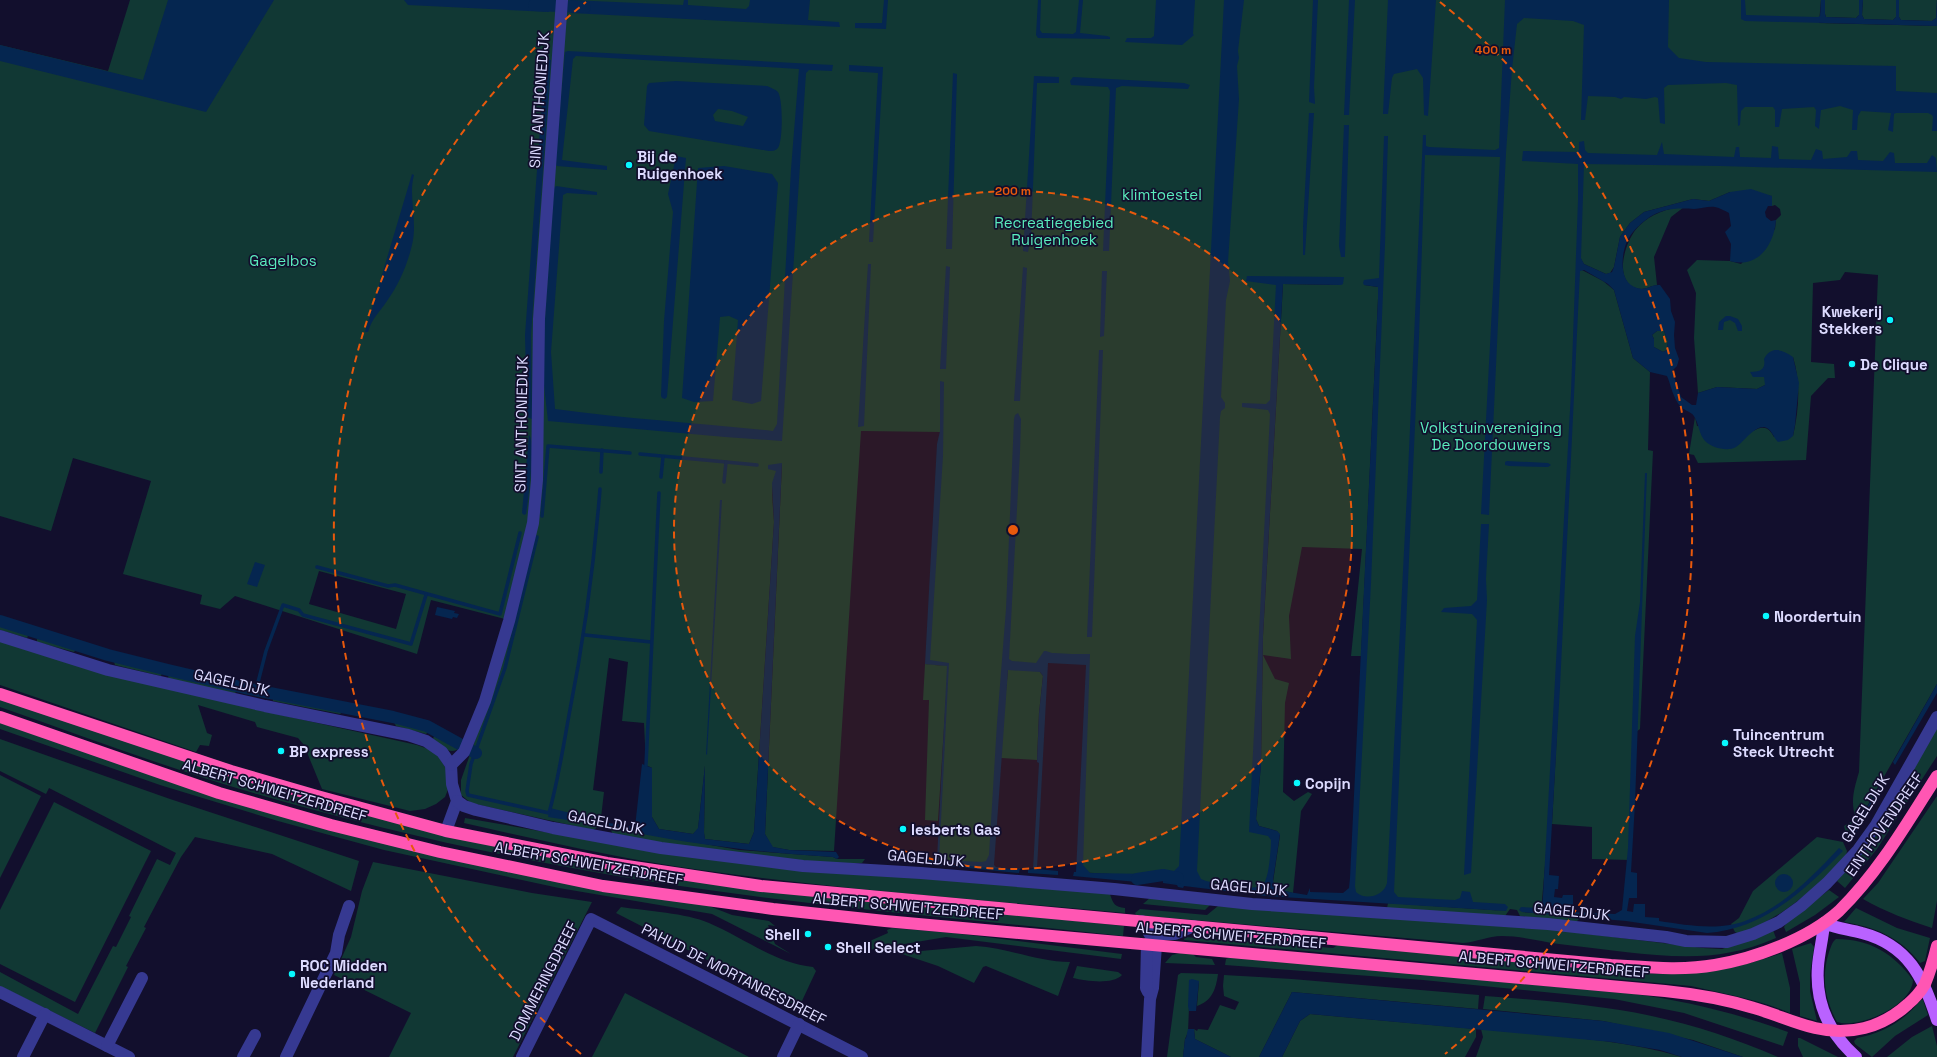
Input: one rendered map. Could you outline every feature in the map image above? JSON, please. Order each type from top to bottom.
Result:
[{"type":"highway","name":"ALBERT SCHWEITZERDREEF","points":[[0,694],[231,771],[446,830],[607,863],[761,886],[1603,964],[1664,968],[1714,965],[1746,957],[1795,939],[1824,923]]},
{"type":"highway","name":"ALBERT SCHWEITZERDREEF","points":[[0,717],[219,793],[331,825],[440,852],[603,886],[773,909],[885,921],[1152,943],[1606,984],[1686,993],[1753,1007],[1814,1028],[1832,1031],[1857,1030],[1879,1024],[1896,1015],[1913,1000],[1925,984]]},
{"type":"highway","name":"EINTHOVENDREEF","points":[[1824,923],[1857,892],[1882,861],[1937,776]]},
{"type":"highway","points":[[1925,984],[1937,946]]},
{"type":"main road","points":[[1856,1057],[1843,1045],[1832,1031],[1818,995],[1818,965],[1824,923],[1839,930],[1862,933],[1883,941],[1906,957],[1925,984],[1937,1020]]},
{"type":"street","name":"SINT ANTHONIEDIJK","points":[[451,765],[464,752],[485,701],[509,621],[533,523],[537,480],[539,319],[562,0]]},
{"type":"street","name":"GAGELDIJK","points":[[0,636],[108,670],[265,706],[408,735],[426,741],[442,752],[451,765]]},
{"type":"street","name":"GAGELDIJK","points":[[457,801],[464,806],[476,810],[602,838],[661,848],[803,866],[921,873],[1114,889],[1252,904],[1548,924],[1666,937],[1686,941],[1727,942],[1752,934],[1784,918],[1827,883],[1858,850],[1876,825],[1937,717]]},
{"type":"street","points":[[446,830],[457,801],[452,784],[451,765]]},
{"type":"street","points":[[286,1057],[336,953],[339,935],[349,906]]},
{"type":"street","name":"PAHUD DE MORTANGESDREEF","points":[[591,919],[862,1057]]},
{"type":"street","name":"DOMMERINGDREEF","points":[[522,1057],[591,919]]},
{"type":"street","points":[[1142,921],[1152,943],[1146,988],[1150,999],[1147,1057]]},
{"type":"street","points":[[1152,943],[1163,934],[1175,934],[1194,926]]},
{"type":"street","points":[[107,1046],[142,978]]},
{"type":"street","points":[[0,992],[129,1057]]},
{"type":"street","points":[[23,1057],[45,1014]]},
{"type":"street","points":[[783,1057],[799,1024]]},
{"type":"street","points":[[243,1057],[255,1035]]},
{"type":"green space","name":"Gagelbos","points":[[130,0],[558,0],[534,466],[529,518],[505,619],[431,600],[417,654],[235,596],[220,609],[200,604],[202,595],[123,574],[151,481],[73,458],[51,531],[0,516],[0,45],[108,71]],"holes":[[[319,571],[406,594],[396,629],[309,604]]]},
{"type":"green space","name":"Recreatiegebied Ruigenhoek","points":[[565,0],[1821,0],[1819,23],[1937,26],[1937,684],[1854,829],[1850,834],[1846,834],[1844,826],[1856,819],[1853,801],[1854,790],[1859,772],[1878,275],[1845,272],[1840,280],[1813,283],[1811,362],[1834,364],[1835,378],[1828,378],[1811,396],[1806,460],[1698,463],[1694,455],[1689,454],[1695,417],[1697,426],[1753,431],[1760,428],[1765,428],[1770,431],[1774,437],[1793,436],[1797,416],[1798,387],[1796,367],[1793,357],[1765,365],[1763,369],[1753,377],[1765,377],[1765,385],[1757,389],[1717,387],[1698,393],[1694,338],[1696,293],[1687,270],[1697,260],[1730,261],[1741,264],[1775,229],[1776,220],[1781,215],[1780,209],[1775,205],[1772,206],[1772,196],[1730,192],[1709,201],[1693,199],[1644,212],[1630,223],[1620,237],[1614,267],[1610,273],[1606,274],[1584,264],[1581,259],[1582,270],[1603,281],[1614,290],[1633,358],[1650,372],[1648,450],[1653,451],[1640,729],[1636,732],[1630,860],[1592,859],[1592,827],[1552,824],[1558,714],[1541,912],[1522,912],[1581,917],[1575,923],[1520,916],[1517,910],[1510,909],[1505,916],[1387,908],[1388,903],[1506,911],[1352,897],[1381,283],[1364,285],[1378,287],[1378,299],[1361,656],[1351,656],[1362,549],[1302,547],[1289,616],[1291,659],[1263,655],[1275,679],[1289,683],[1285,703],[1283,792],[1294,801],[1308,792],[1312,794],[1301,811],[1293,893],[1277,889],[1273,882],[1280,835],[1277,831],[1259,826],[1256,819],[1261,765],[1263,636],[1283,284],[1341,285],[1280,280],[1252,828],[1276,834],[1269,892],[1224,888],[1178,875],[1128,875],[1077,872],[1087,663],[1047,661],[1040,672],[1043,676],[1039,713],[1037,760],[1001,758],[1008,670],[1004,670],[991,867],[938,863],[948,666],[938,821],[925,820],[929,700],[923,700],[925,664],[944,666],[927,664],[941,432],[861,431],[834,851],[789,850],[772,847],[765,834],[782,464],[775,477],[772,492],[774,522],[754,832],[749,844],[705,839],[705,766],[698,829],[693,834],[659,829],[652,817],[652,768],[646,765],[644,723],[622,721],[628,662],[609,658],[593,790],[604,792],[600,826],[593,830],[471,803],[461,795],[461,780],[488,703],[538,524],[543,348]]},
{"type":"green space","points":[[1825,0],[1859,0],[1859,15],[1856,18],[1826,17]]},
{"type":"green space","points":[[1863,0],[1896,0],[1896,17],[1893,20],[1864,19],[1862,15]]},
{"type":"green space","points":[[1899,0],[1937,0],[1936,18],[1932,21],[1901,20],[1899,17]]},
{"type":"green space","points":[[1684,207],[1671,217],[1654,257],[1657,285],[1642,289],[1636,288],[1629,284],[1625,277],[1623,268],[1626,249],[1634,232],[1639,226],[1654,215],[1665,210]]},
{"type":"green space","points":[[1657,331],[1664,331],[1668,341],[1667,350],[1663,352],[1654,347],[1654,339],[1652,335]]},
{"type":"green space","points":[[0,623],[26,631],[29,634],[27,638],[0,630]]},
{"type":"green space","points":[[37,635],[78,647],[74,652],[37,642]]},
{"type":"green space","points":[[0,641],[249,708],[417,745],[431,750],[439,757],[450,775],[449,787],[445,797],[436,804],[425,809],[410,811],[322,789],[304,745],[298,738],[257,727],[255,722],[198,705],[207,733],[212,735],[209,746],[200,745],[196,752],[0,685]]},
{"type":"green space","points":[[113,658],[163,670],[161,676],[115,665]]},
{"type":"green space","points":[[169,672],[239,689],[234,694],[168,679]]},
{"type":"green space","points":[[273,696],[344,711],[340,714],[273,701]]},
{"type":"green space","points":[[0,697],[238,779],[482,842],[981,911],[1124,926],[1123,936],[847,907],[709,890],[640,880],[493,853],[374,826],[296,805],[192,774],[0,707]]},
{"type":"green space","points":[[393,720],[430,730],[426,734],[396,726]]},
{"type":"green space","points":[[0,722],[254,807],[709,906],[732,915],[769,921],[775,926],[768,925],[775,944],[791,954],[712,914],[559,888],[384,850],[278,821],[160,785],[0,729]]},
{"type":"green space","points":[[1937,727],[1937,756],[1877,849],[1845,888],[1837,881],[1859,855]]},
{"type":"green space","points":[[435,733],[461,747],[453,751],[446,749],[433,739]]},
{"type":"green space","points":[[0,739],[170,799],[359,861],[351,891],[272,854],[195,837],[181,857],[144,927],[146,928],[126,966],[128,967],[95,1033],[0,986],[0,972],[78,1014],[113,946],[116,947],[131,917],[129,916],[157,859],[170,865],[176,853],[49,788],[46,794],[0,771]]},
{"type":"green space","points":[[0,775],[41,796],[0,878]]},
{"type":"green space","points":[[1937,796],[1937,901],[1932,928],[1880,908],[1863,899],[1878,883]]},
{"type":"green space","points":[[54,802],[151,851],[75,1002],[0,964],[0,910]]},
{"type":"green space","points":[[465,818],[614,844],[1110,894],[1115,904],[1119,907],[1125,908],[1125,913],[860,889],[671,866],[582,849],[464,823]]},
{"type":"green space","points":[[609,827],[739,850],[833,857],[837,859],[865,859],[862,863],[831,863],[768,859],[674,846],[613,834]]},
{"type":"green space","points":[[1817,837],[1843,842],[1847,851],[1845,860],[1821,882],[1782,912],[1754,928],[1739,934],[1735,932],[1731,924],[1739,918],[1753,891]]},
{"type":"green space","points":[[373,862],[532,893],[592,902],[513,1057],[389,1057],[411,1013],[334,975],[351,937],[362,891]]},
{"type":"green space","points":[[1829,890],[1839,897],[1815,915],[1786,932],[1784,927],[1787,922]]},
{"type":"green space","points":[[1151,897],[1210,905],[1205,910],[1143,904]]},
{"type":"green space","points":[[1218,906],[1523,926],[1703,948],[1722,949],[1773,930],[1776,938],[1738,951],[1720,954],[1702,956],[1664,956],[1567,945],[1509,936],[1492,937],[1463,943],[1136,915],[1135,913],[1140,909],[1207,915]]},
{"type":"green space","points":[[621,907],[678,915],[700,920],[722,929],[786,961],[813,967],[816,971],[801,1003],[793,1004],[616,913]]},
{"type":"green space","points":[[1856,908],[1897,928],[1930,938],[1925,961],[1920,963],[1904,946],[1876,930],[1844,922]]},
{"type":"green space","points":[[892,928],[953,933],[1122,954],[1121,959],[946,937],[857,952],[872,940],[888,933],[887,930]]},
{"type":"green space","points":[[1185,937],[1333,948],[1338,945],[1656,974],[1720,970],[1782,953],[1790,988],[1790,1013],[1753,1000],[1691,986],[1184,940]]},
{"type":"green space","points":[[1836,939],[1860,942],[1870,945],[1880,950],[1898,963],[1913,980],[1910,990],[1904,999],[1894,1007],[1870,1019],[1847,1023],[1837,1022],[1827,997],[1825,979],[1825,970],[1829,952]]},
{"type":"green space","points":[[1811,943],[1814,947],[1810,974],[1810,991],[1817,1021],[1800,1016],[1800,983],[1792,949]]},
{"type":"green space","points":[[976,946],[1000,949],[1046,960],[1070,962],[1058,996],[986,966],[983,967],[974,983],[938,966],[899,953]]},
{"type":"green space","points":[[1180,953],[1193,954],[1196,957],[1212,959],[1215,965],[1165,963],[1172,955]]},
{"type":"green space","points":[[1231,957],[1634,994],[1674,1000],[1712,1009],[1751,1019],[1788,1032],[1783,1046],[1684,1013],[1614,999],[1423,980],[1225,965],[1226,959]]},
{"type":"green space","points":[[1077,966],[1118,972],[1122,975],[1118,978],[1106,981],[1092,981],[1073,978]]},
{"type":"green space","points":[[1181,973],[1218,974],[1216,985],[1210,998],[1197,1006],[1199,981],[1189,1008],[1188,1032],[1185,1039],[1183,1057],[1167,1057],[1178,975]]},
{"type":"green space","points":[[1224,975],[1292,979],[1479,995],[1478,1009],[1292,992],[1259,1057],[1231,1057],[1195,1039],[1194,1029],[1197,1031],[1198,1029],[1208,1030],[1220,1005],[1235,1010],[1239,1002],[1224,996]]},
{"type":"green space","points":[[625,993],[749,1057],[592,1057]]},
{"type":"green space","points":[[1485,996],[1576,1004],[1628,1011],[1694,1026],[1736,1040],[1778,1057],[1743,1057],[1693,1040],[1603,1021],[1483,1009]]},
{"type":"green space","points":[[1921,1000],[1923,1000],[1928,1015],[1895,1036],[1872,1057],[1855,1044],[1854,1041],[1857,1038],[1876,1033],[1900,1020]]},
{"type":"green space","points":[[1310,1014],[1476,1029],[1476,1037],[1465,1057],[1282,1057],[1300,1021]]},
{"type":"green space","points":[[1932,1026],[1937,1046],[1937,1057],[1887,1057],[1912,1037]]},
{"type":"green space","points":[[1481,1029],[1608,1042],[1682,1057],[1476,1057],[1483,1037]]},
{"type":"green space","points":[[1798,1038],[1838,1057],[1803,1057],[1798,1046]]},
{"type":"water","points":[[168,0],[274,0],[206,112],[0,61],[0,45],[143,80]]},
{"type":"water","points":[[404,0],[551,0],[549,12],[408,5]]},
{"type":"water","points":[[570,0],[683,5],[684,0],[688,0],[688,5],[746,9],[749,6],[750,0],[810,0],[808,20],[839,22],[840,27],[571,13],[569,10]]},
{"type":"water","points":[[884,0],[888,0],[886,29],[855,28],[855,23],[882,23]]},
{"type":"water","points":[[1038,0],[1041,0],[1040,30],[1042,33],[1073,34],[1076,32],[1079,0],[1083,0],[1080,33],[1107,36],[1110,37],[1110,39],[1038,38],[1036,35]]},
{"type":"water","points":[[1156,0],[1195,0],[1194,35],[1182,45],[1125,42],[1127,38],[1151,38],[1154,36]]},
{"type":"water","points":[[1224,0],[1244,0],[1237,66],[1239,99],[1228,262],[1230,281],[1226,300],[1221,397],[1225,403],[1225,408],[1221,411],[1220,417],[1197,871],[1201,879],[1236,887],[1253,888],[1264,883],[1268,869],[1271,840],[1268,836],[1249,832],[1270,414],[1268,410],[1242,407],[1242,403],[1266,404],[1270,400],[1276,285],[1246,281],[1247,276],[1344,277],[1343,284],[1341,285],[1283,284],[1263,636],[1261,765],[1256,819],[1259,826],[1277,831],[1280,834],[1273,880],[1275,888],[1307,895],[1310,888],[1310,892],[1343,893],[1349,888],[1350,878],[1378,299],[1378,287],[1364,285],[1363,283],[1364,280],[1379,278],[1384,136],[1388,136],[1371,583],[1355,886],[1356,892],[1360,895],[1369,897],[1374,896],[1382,891],[1387,883],[1408,473],[1423,135],[1426,135],[1426,146],[1429,147],[1495,150],[1499,148],[1505,0],[1669,0],[1668,47],[1679,58],[1706,62],[1896,66],[1896,91],[1937,93],[1937,131],[1932,131],[1933,117],[1928,113],[1894,114],[1893,132],[1888,130],[1891,113],[1861,111],[1858,116],[1857,130],[1852,130],[1853,110],[1840,106],[1821,110],[1819,129],[1815,126],[1816,110],[1814,107],[1782,109],[1779,127],[1775,127],[1775,110],[1773,107],[1745,107],[1741,111],[1740,125],[1738,126],[1737,85],[1726,83],[1668,85],[1664,88],[1665,124],[1660,123],[1658,98],[1655,97],[1646,99],[1624,97],[1621,99],[1615,97],[1588,96],[1585,120],[1581,120],[1584,25],[1573,21],[1524,18],[1517,24],[1506,153],[1489,515],[1481,514],[1500,157],[1425,155],[1419,337],[1394,892],[1398,897],[1455,900],[1460,898],[1462,891],[1470,892],[1473,902],[1505,904],[1508,907],[1506,911],[1266,896],[1184,886],[1183,888],[1178,887],[1177,885],[1163,883],[1163,872],[1174,871],[1179,866]]},
{"type":"water","points":[[1313,0],[1318,0],[1314,87],[1315,104],[1309,102]]},
{"type":"water","points":[[1349,0],[1355,0],[1349,115],[1344,115]]},
{"type":"water","points":[[1388,0],[1436,0],[1428,116],[1424,115],[1423,78],[1417,69],[1394,74],[1392,78],[1388,114],[1383,114]]},
{"type":"water","points":[[1741,0],[1745,0],[1746,15],[1818,17],[1820,16],[1821,0],[1825,0],[1826,17],[1856,18],[1859,15],[1859,0],[1863,0],[1862,15],[1864,19],[1893,20],[1896,17],[1896,0],[1899,0],[1899,17],[1901,20],[1932,21],[1936,18],[1937,0],[1937,26],[1745,21],[1741,19]]},
{"type":"water","points":[[565,52],[833,65],[832,71],[809,70],[806,73],[782,441],[548,421],[543,376],[543,348],[554,188],[556,186],[597,192],[597,195],[567,193],[563,195],[551,352],[555,409],[609,416],[773,431],[777,424],[791,169],[799,69],[576,56],[573,59],[562,160],[607,166],[607,170],[557,166],[555,164]]},
{"type":"water","points":[[545,60],[551,60],[531,334],[532,419],[527,417],[525,335]]},
{"type":"water","points":[[849,65],[883,67],[873,242],[869,242],[878,73],[849,71]]},
{"type":"water","points":[[953,73],[957,74],[952,249],[946,249]]},
{"type":"water","points":[[1034,76],[1059,77],[1059,83],[1037,83],[1031,238],[1028,252],[1023,251]]},
{"type":"water","points":[[1073,77],[1184,83],[1190,85],[1188,89],[1122,86],[1116,88],[1109,251],[1103,251],[1110,91],[1108,87],[1071,85],[1070,81]]},
{"type":"water","points":[[676,81],[767,86],[774,89],[780,96],[782,111],[780,144],[776,150],[769,151],[649,131],[644,125],[647,86],[649,83]],"holes":[[[718,109],[732,111],[748,117],[743,126],[715,121],[713,115]]]},
{"type":"water","points":[[1309,113],[1314,113],[1305,255],[1303,255],[1303,227]]},
{"type":"water","points":[[1344,125],[1349,125],[1345,257],[1341,257],[1339,246]]},
{"type":"water","points":[[1584,141],[1585,150],[1588,153],[1657,155],[1662,142],[1664,154],[1734,157],[1736,147],[1739,147],[1740,157],[1771,158],[1772,146],[1778,147],[1779,159],[1811,160],[1816,149],[1822,151],[1823,159],[1847,157],[1851,151],[1857,151],[1858,160],[1883,161],[1890,152],[1894,153],[1895,163],[1927,163],[1932,155],[1936,158],[1937,172],[1584,164],[1581,258],[1584,264],[1606,274],[1612,272],[1614,267],[1620,237],[1630,223],[1644,212],[1693,199],[1709,201],[1730,192],[1751,189],[1772,196],[1772,206],[1768,206],[1765,212],[1766,217],[1771,221],[1776,220],[1775,230],[1768,247],[1756,258],[1748,262],[1740,263],[1730,261],[1731,244],[1725,232],[1731,226],[1729,213],[1717,207],[1710,207],[1664,211],[1647,219],[1635,229],[1630,236],[1624,249],[1623,265],[1626,280],[1631,285],[1640,289],[1660,285],[1670,299],[1671,311],[1675,322],[1675,348],[1679,359],[1677,366],[1672,371],[1681,397],[1692,405],[1696,405],[1698,393],[1717,387],[1757,389],[1765,385],[1764,377],[1753,377],[1750,372],[1762,370],[1764,366],[1764,359],[1770,352],[1777,350],[1785,352],[1793,357],[1799,383],[1793,436],[1788,440],[1778,442],[1770,431],[1764,427],[1756,429],[1736,447],[1729,449],[1712,446],[1705,441],[1701,435],[1694,416],[1678,404],[1667,376],[1650,372],[1633,358],[1614,290],[1608,284],[1584,270],[1580,271],[1560,687],[1549,875],[1559,876],[1558,889],[1555,889],[1554,897],[1562,898],[1563,895],[1573,895],[1573,912],[1615,914],[1622,910],[1628,848],[1635,636],[1640,602],[1645,473],[1647,473],[1635,803],[1631,872],[1637,873],[1637,898],[1629,898],[1627,911],[1633,912],[1634,904],[1645,904],[1645,917],[1659,918],[1659,921],[1702,926],[1724,926],[1735,924],[1759,915],[1784,900],[1808,880],[1839,848],[1843,851],[1799,893],[1782,905],[1747,924],[1728,930],[1707,933],[1626,921],[1522,912],[1519,910],[1521,907],[1542,907],[1543,896],[1571,392],[1578,200],[1578,164],[1522,161],[1523,151],[1577,152],[1579,150],[1579,142]],"holes":[[[1657,331],[1664,331],[1668,341],[1667,350],[1663,352],[1654,347],[1654,339],[1652,335]]]},
{"type":"water","points":[[676,156],[686,158],[667,397],[665,399],[661,396],[664,321],[673,212],[668,194]]},
{"type":"water","points":[[724,166],[772,174],[778,183],[761,401],[752,404],[732,400],[738,320],[729,316],[720,317],[713,401],[694,402],[682,398],[698,168]]},
{"type":"water","points":[[412,174],[414,175],[412,192],[414,236],[410,253],[395,288],[374,319],[368,332],[365,332]]},
{"type":"water","points":[[868,264],[871,264],[864,426],[858,427]]},
{"type":"water","points":[[946,266],[950,267],[946,369],[940,369]]},
{"type":"water","points":[[1023,267],[1027,268],[1020,401],[1014,401]]},
{"type":"water","points":[[1102,271],[1107,271],[1104,336],[1100,337]]},
{"type":"water","points":[[1726,316],[1738,319],[1742,326],[1742,331],[1738,331],[1735,323],[1730,320],[1724,322],[1723,330],[1718,330],[1719,322]]},
{"type":"water","points":[[1099,350],[1103,350],[1092,637],[1087,637]]},
{"type":"water","points":[[940,381],[944,382],[943,456],[930,660],[949,663],[939,860],[982,862],[986,861],[989,855],[1006,609],[1014,419],[1015,415],[1018,413],[1021,419],[1020,452],[1009,659],[1012,661],[1036,663],[1044,651],[1052,653],[1090,654],[1083,865],[1090,873],[1152,874],[1153,879],[1137,882],[1073,876],[1074,872],[1076,872],[1086,665],[1048,663],[1037,869],[1058,871],[1058,875],[1028,873],[1028,870],[1033,869],[1039,763],[1037,762],[1039,713],[1043,676],[1040,672],[1008,670],[994,865],[996,867],[1016,870],[1020,868],[1019,873],[907,862],[909,858],[937,859],[947,666],[925,664],[937,444],[940,431]]},
{"type":"water","points":[[529,435],[532,448],[532,460],[526,514],[524,515],[522,513]]},
{"type":"water","points":[[1505,462],[1548,463],[1551,465],[1548,467],[1509,466],[1505,465]]},
{"type":"water","points":[[782,463],[765,834],[773,847],[789,850],[836,852],[839,857],[837,859],[833,857],[776,853],[692,843],[609,827],[609,823],[635,827],[642,764],[652,768],[652,817],[659,829],[693,834],[698,828],[705,766],[705,839],[749,844],[754,832],[774,522],[772,483],[776,471],[768,469],[768,465]]},
{"type":"water","points":[[720,500],[722,500],[707,755],[706,754]]},
{"type":"water","points":[[1481,524],[1489,524],[1486,579],[1487,600],[1471,873],[1464,875],[1477,620],[1472,614],[1441,612],[1444,608],[1471,606],[1477,600]]},
{"type":"water","points":[[255,562],[265,565],[257,587],[247,584]]},
{"type":"water","points":[[437,607],[455,611],[454,613],[459,614],[457,618],[453,617],[452,619],[435,615]]},
{"type":"water","points":[[1937,684],[1937,693],[1895,765],[1893,762]]},
{"type":"water","points":[[1884,779],[1887,782],[1856,832],[1854,829]]},
{"type":"water","points":[[550,808],[599,820],[599,825],[548,817]]},
{"type":"water","points":[[1784,874],[1790,877],[1793,883],[1790,889],[1784,892],[1778,889],[1775,883],[1778,877]]},
{"type":"water","points":[[1192,979],[1199,981],[1196,1011],[1189,1011],[1188,1006],[1189,980]]},
{"type":"water","points":[[1292,992],[1603,1021],[1669,1033],[1743,1057],[1682,1057],[1660,1050],[1612,1042],[1310,1014],[1300,1021],[1282,1057],[1259,1057]]},
{"type":"water","points":[[1188,1029],[1194,1029],[1195,1039],[1231,1057],[1183,1057]]},
{"type":"waterway","points":[[534,5],[585,7]]},
{"type":"waterway","points":[[542,516],[548,446],[630,453]]},
{"type":"waterway","points":[[601,472],[602,450]]},
{"type":"waterway","points":[[640,454],[726,462]]},
{"type":"waterway","points":[[661,477],[663,457]]},
{"type":"waterway","points":[[724,482],[726,462],[757,465]]},
{"type":"waterway","points":[[537,537],[505,668],[471,764],[467,791],[468,795],[549,813],[560,764],[584,631],[592,574],[600,489]]},
{"type":"waterway","points":[[646,765],[659,493]]},
{"type":"waterway","points":[[317,567],[388,586],[395,585],[500,614],[520,533]]},
{"type":"waterway","points":[[256,690],[266,651],[283,605],[299,610],[303,615],[411,644],[426,595]]},
{"type":"waterway","points":[[0,621],[108,655],[168,670],[245,688],[393,717],[427,726],[476,753]]},
{"type":"waterway","points":[[585,635],[651,642]]},
{"type":"waterway","points":[[1137,879],[1163,875],[1178,878]]},
{"type":"place","name":"Bij de Ruigenhoek","points":[[629,165]]},
{"type":"place","name":"Kwekerij Stekkers","points":[[1890,320]]},
{"type":"place","name":"De Clique","points":[[1852,364]]},
{"type":"place","name":"Noordertuin","points":[[1766,616]]},
{"type":"place","name":"Tuincentrum Steck Utrecht","points":[[1725,743]]},
{"type":"place","name":"BP express","points":[[281,751]]},
{"type":"place","name":"Copijn","points":[[1297,783]]},
{"type":"place","name":"Iesberts Gas","points":[[903,829]]},
{"type":"place","name":"Shell","points":[[808,934]]},
{"type":"place","name":"Shell Select","points":[[828,947]]},
{"type":"place","name":"ROC Midden Nederland","points":[[292,974]]},
{"type":"park label","name":"klimtoestel","points":[[1162,194]]},
{"type":"park label","name":"Volkstuinvereniging De Doordouwers","points":[[1491,436]]}]
